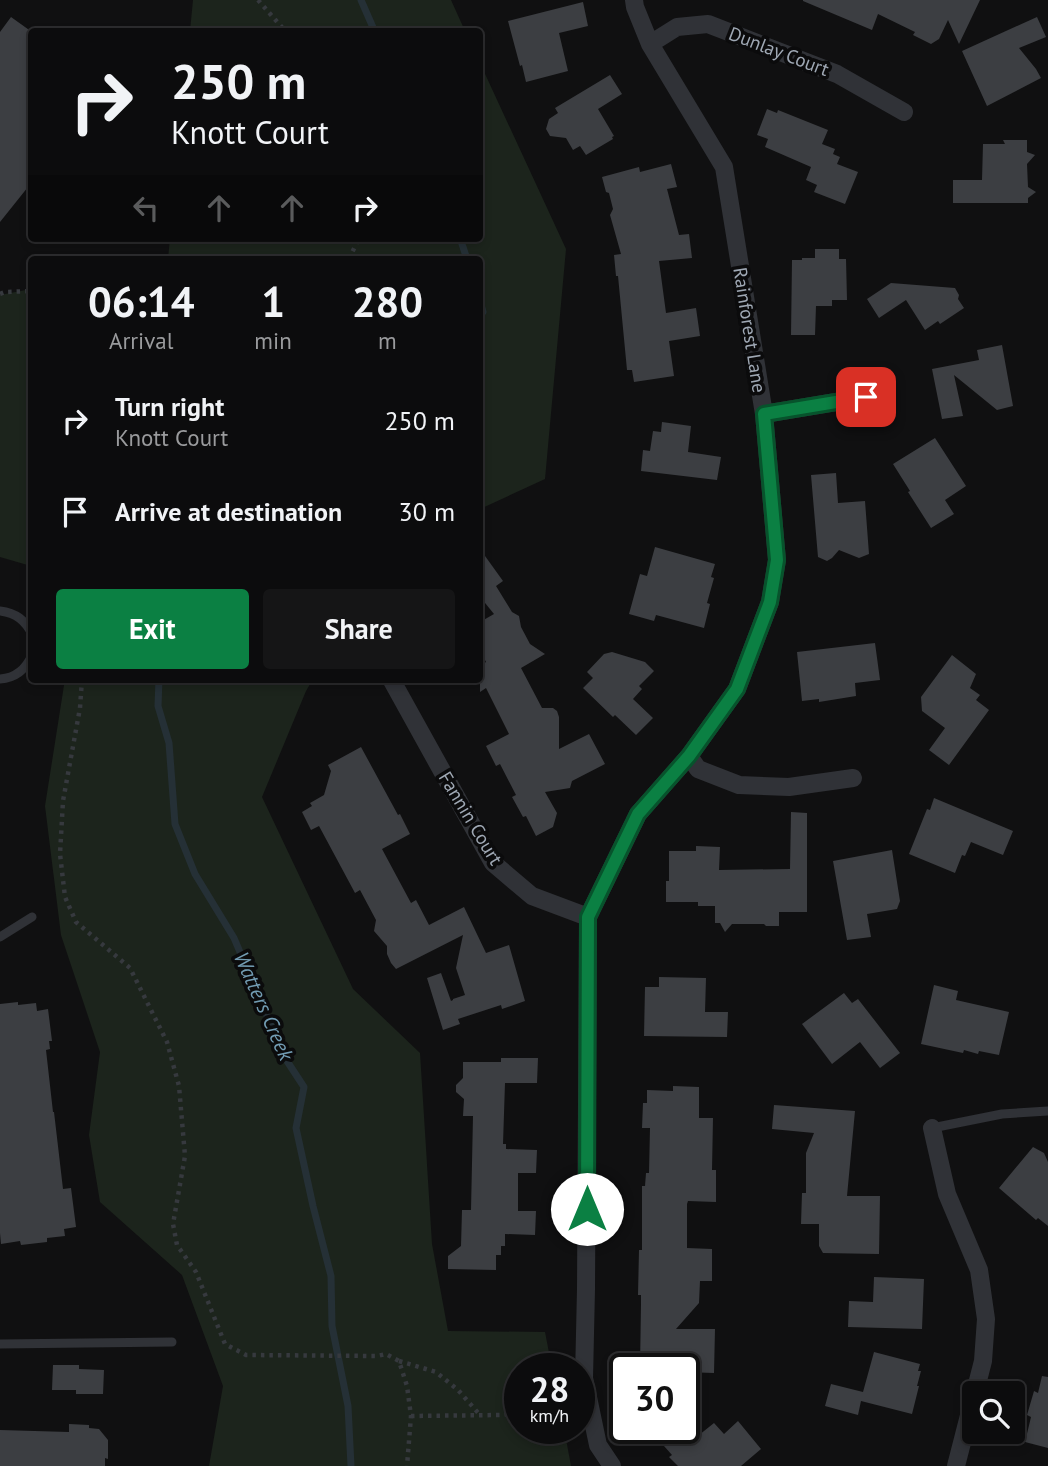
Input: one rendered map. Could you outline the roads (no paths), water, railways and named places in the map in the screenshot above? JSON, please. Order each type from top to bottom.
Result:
[{"type":"street","name":"Rainforest Lane","points":[[612,1466],[598,1445],[584,1378],[588,917],[638,814],[689,756],[737,689],[770,602],[777,560],[764,414],[724,167],[650,44],[634,0]]},
{"type":"street","name":"Dunlay Court","points":[[650,44],[677,27],[708,24],[837,74],[904,112]]},
{"type":"street","points":[[764,414],[866,397]]},
{"type":"street","name":"Fannin Court","points":[[393,683],[493,863],[532,897],[588,917]]},
{"type":"street","points":[[689,756],[698,769],[739,785],[789,787],[853,778]]},
{"type":"street","points":[[932,1128],[947,1194],[979,1270],[986,1319],[983,1361],[956,1466]]},
{"type":"lane","points":[[0,611],[12,613],[28,627]]},
{"type":"lane","points":[[0,679],[17,674],[28,662]]},
{"type":"lane","points":[[0,937],[32,917]]},
{"type":"lane","points":[[932,1128],[1002,1114],[1048,1111]]},
{"type":"lane","points":[[0,1344],[172,1342]]},
{"type":"waterway","name":"Watters Creek","points":[[361,0],[373,28]]},
{"type":"waterway","name":"Watters Creek","points":[[461,242],[466,256]]},
{"type":"waterway","name":"Watters Creek","points":[[159,683],[158,706],[169,743],[175,824],[195,874],[234,938],[285,1058],[304,1087],[296,1128],[331,1276],[332,1326],[348,1406],[351,1466]]}]
